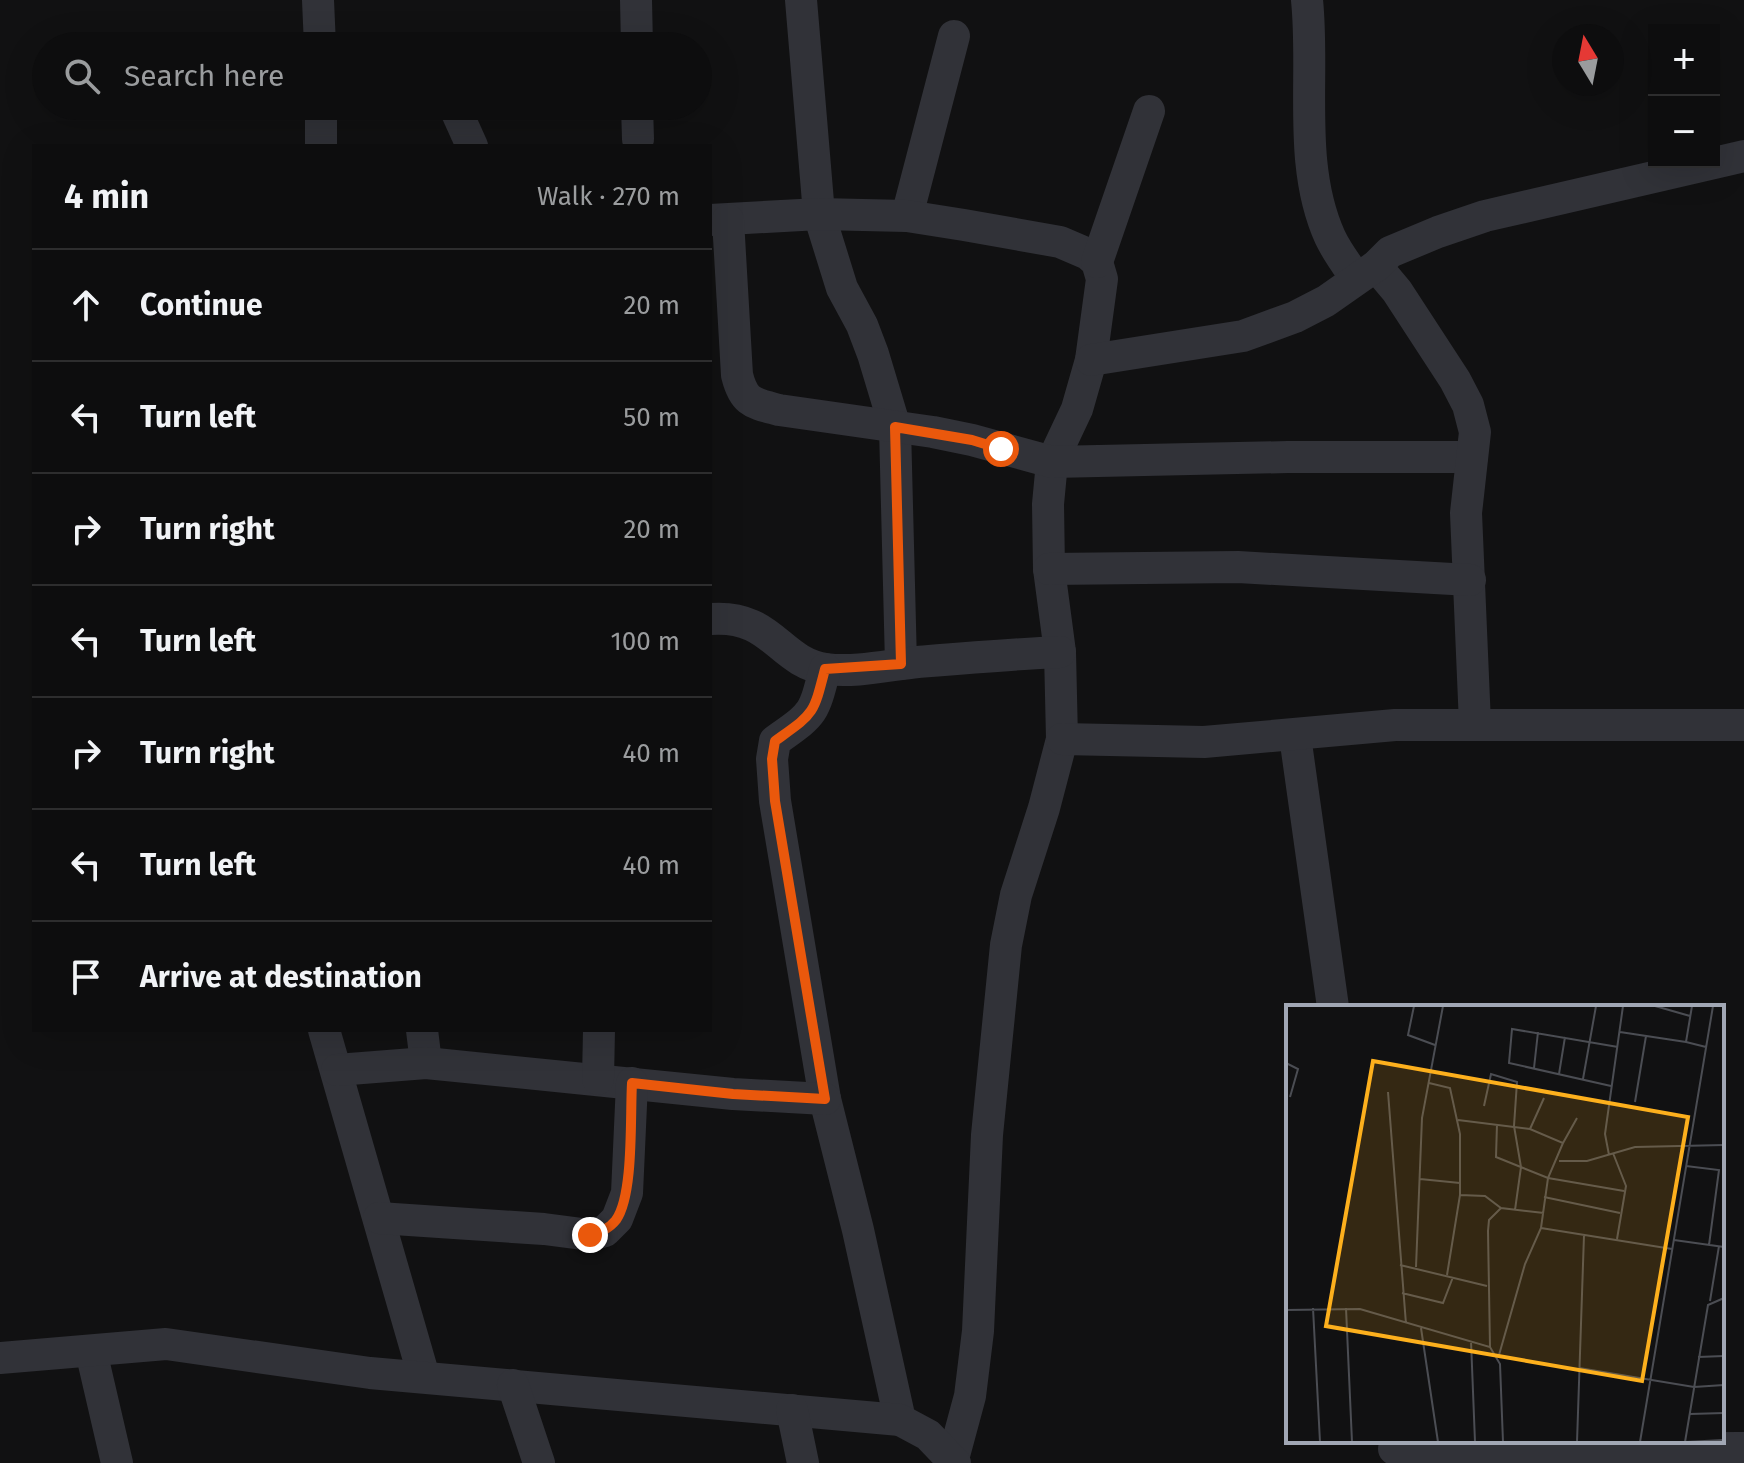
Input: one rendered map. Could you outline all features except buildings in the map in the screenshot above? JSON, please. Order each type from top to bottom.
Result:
[{"type":"street","points":[[318,0],[319,32]]},
{"type":"street","points":[[636,0],[637,32]]},
{"type":"street","points":[[801,0],[819,214],[842,288],[873,354],[895,427],[901,664]]},
{"type":"street","points":[[1307,0],[1313,173],[1321,214],[1330,236],[1366,272],[1397,291],[1455,380],[1468,405],[1475,432],[1466,513],[1475,724]]},
{"type":"street","points":[[907,216],[954,36]]},
{"type":"street","points":[[1097,262],[1149,111]]},
{"type":"street","points":[[321,120],[321,144]]},
{"type":"street","points":[[460,120],[471,144]]},
{"type":"street","points":[[637,120],[638,139]]},
{"type":"street","points":[[1091,360],[1243,336],[1295,317],[1326,301],[1390,252],[1485,216],[1744,156]]},
{"type":"street","points":[[954,1461],[970,1396],[978,1331],[987,1135],[1006,945],[1016,895],[1062,739],[1060,652],[1049,569],[1048,504],[1052,462],[1077,409],[1091,360],[1102,279],[1097,262],[1088,254],[1060,242],[907,216],[819,214],[719,220],[737,375],[749,401],[779,410],[972,440],[1052,462],[1472,457]]},
{"type":"street","points":[[1049,569],[1238,567],[1470,580]]},
{"type":"street","points":[[712,619],[731,618],[749,622],[795,656],[825,669],[1060,652]]},
{"type":"street","points":[[825,669],[817,704],[811,715],[775,741],[772,759],[775,801],[825,1099],[900,1420]]},
{"type":"street","points":[[1062,739],[1204,742],[1395,725],[1744,725]]},
{"type":"street","points":[[1295,736],[1333,1005]]},
{"type":"street","points":[[325,1032],[424,1377]]},
{"type":"street","points":[[422,1032],[426,1063]]},
{"type":"street","points":[[598,1079],[599,1032]]},
{"type":"street","points":[[337,1070],[426,1063],[733,1094],[825,1099]]},
{"type":"street","points":[[379,1218],[590,1235],[605,1231],[617,1219],[627,1193],[632,1083]]},
{"type":"street","points":[[0,1358],[166,1344],[370,1373],[900,1420],[928,1435],[954,1461]]},
{"type":"street","points":[[91,1351],[117,1463]]},
{"type":"street","points":[[513,1385],[539,1463]]},
{"type":"street","points":[[792,1410],[803,1463]]},
{"type":"street","points":[[1394,1451],[1744,1448]]},
{"type":"route","points":[[590,1235],[605,1231],[617,1219],[627,1193],[632,1083],[733,1094],[825,1099],[775,801],[772,759],[775,741],[811,715],[817,704],[825,669],[901,664],[895,427],[972,440],[1001,449]]}]
